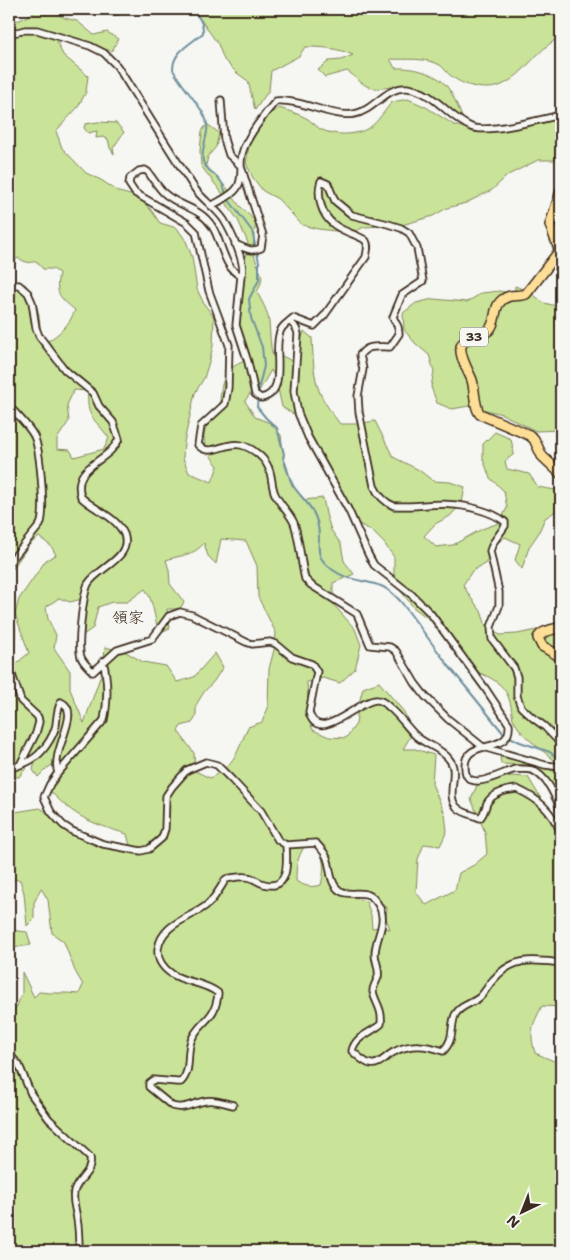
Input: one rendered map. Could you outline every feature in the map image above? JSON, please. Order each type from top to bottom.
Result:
[{"type":"main road","name":"33","points":[[561,192],[550,220],[559,249],[558,253],[526,294],[511,296],[499,304],[495,309],[490,330],[468,339],[462,344],[460,350],[472,380],[477,410],[480,414],[529,435],[534,439],[542,456],[561,474]]},
{"type":"main road","points":[[561,627],[545,631],[538,638],[542,646],[561,657]]},
{"type":"street","points":[[9,34],[25,30],[37,30],[90,46],[104,53],[117,66],[196,190],[213,205],[223,219],[244,267],[241,276],[236,325],[248,362],[255,394],[261,398],[266,397],[273,390],[276,383],[279,336],[284,325],[293,318],[314,326],[324,316],[366,256],[367,242],[335,226],[327,219],[320,198],[319,186],[321,181],[328,184],[335,201],[352,215],[401,228],[409,234],[417,248],[423,281],[402,296],[393,317],[399,334],[390,347],[370,346],[364,349],[360,355],[363,369],[358,396],[359,412],[374,486],[378,495],[388,504],[394,506],[458,504],[498,516],[505,522],[505,526],[493,543],[490,551],[500,592],[499,606],[492,627],[492,639],[514,668],[517,677],[517,696],[521,707],[544,726],[561,744]]},
{"type":"street","points":[[213,205],[236,191],[241,180],[242,152],[264,113],[276,101],[287,100],[341,114],[353,114],[362,112],[382,97],[396,90],[408,88],[436,100],[472,127],[481,129],[561,116]]},
{"type":"street","points":[[221,100],[224,139],[229,155],[240,166],[263,236],[261,248],[251,251],[235,244]]},
{"type":"street","points":[[241,276],[231,269],[217,235],[202,215],[165,194],[144,170],[130,178],[129,184],[135,193],[187,223],[196,232],[211,298],[229,345],[228,388],[225,404],[201,426],[198,445],[203,450],[237,444],[242,445],[254,451],[266,462],[270,470],[274,493],[294,523],[305,579],[311,585],[357,614],[370,646],[390,647],[396,650],[415,683],[448,719],[483,747],[545,765],[561,767]]},
{"type":"street","points":[[9,285],[19,285],[28,293],[32,302],[39,336],[65,370],[93,393],[99,406],[113,422],[118,434],[119,439],[116,446],[84,472],[79,484],[81,497],[88,504],[110,517],[119,526],[126,544],[122,552],[111,564],[89,583],[87,589],[80,639],[80,656],[93,672],[117,650],[152,639],[169,616],[180,612],[192,615],[246,642],[252,644],[270,642],[276,644],[292,657],[312,664],[317,672],[309,712],[310,717],[316,722],[326,724],[334,722],[368,702],[377,700],[383,702],[392,709],[416,736],[441,751],[450,760],[453,767],[452,794],[454,804],[459,809],[480,818],[488,801],[494,795],[517,789],[533,796],[548,810],[561,833]]},
{"type":"street","points":[[289,322],[297,329],[298,334],[294,391],[302,424],[349,511],[368,554],[374,565],[412,595],[430,614],[485,688],[508,724],[507,736],[500,743],[475,750],[466,761],[464,768],[467,776],[471,779],[482,781],[515,769],[532,770],[547,783],[561,810]]},
{"type":"street","points":[[9,406],[33,434],[37,446],[43,508],[43,520],[40,525],[9,563]]},
{"type":"street","points":[[9,616],[11,629],[10,669],[21,701],[38,717],[39,722],[36,733],[20,765]]},
{"type":"street","points":[[103,661],[106,672],[106,710],[104,720],[50,784],[44,797],[51,812],[63,825],[80,836],[102,844],[141,851],[149,849],[162,838],[165,829],[166,796],[172,787],[187,770],[194,766],[206,762],[217,765],[261,812],[278,840],[286,845],[316,844],[327,857],[331,878],[336,888],[341,892],[369,895],[374,899],[380,910],[381,929],[375,954],[379,969],[373,990],[382,1015],[382,1024],[358,1039],[352,1051],[369,1064],[375,1065],[394,1052],[416,1045],[443,1051],[447,1047],[453,1032],[456,1013],[463,1006],[478,999],[502,969],[513,963],[538,960],[561,963]]},
{"type":"street","points":[[9,769],[30,761],[39,755],[49,741],[55,727],[61,702],[69,710],[70,718],[58,750],[56,762],[58,773]]},
{"type":"street","points":[[233,1105],[206,1100],[177,1108],[148,1087],[152,1080],[181,1082],[186,1076],[192,1040],[214,1012],[218,993],[211,988],[181,979],[172,974],[162,964],[158,956],[159,946],[162,938],[171,927],[206,906],[216,896],[226,879],[246,877],[264,884],[278,882],[285,876],[287,867],[286,845]]},
{"type":"street","points":[[9,1054],[19,1065],[31,1094],[49,1119],[90,1157],[91,1164],[89,1170],[77,1185],[74,1197],[79,1251]]},
{"type":"green space","points":[[40,9],[50,10],[65,18],[77,21],[94,35],[107,32],[118,39],[112,51],[82,44],[54,31],[44,30],[56,40],[63,55],[88,76],[86,92],[78,107],[56,131],[62,148],[86,173],[119,192],[138,197],[151,210],[160,223],[177,228],[186,241],[192,257],[197,289],[204,304],[214,317],[213,346],[204,378],[195,393],[184,442],[183,458],[189,473],[212,482],[218,466],[207,450],[204,436],[205,430],[220,407],[222,384],[228,372],[233,367],[248,360],[235,316],[241,305],[243,266],[248,243],[238,220],[222,193],[201,166],[202,131],[207,124],[219,133],[216,147],[208,156],[206,166],[256,222],[254,250],[262,278],[257,292],[268,318],[273,357],[282,356],[294,362],[304,331],[312,338],[315,373],[320,393],[340,424],[375,421],[393,457],[419,470],[433,481],[450,482],[465,487],[462,503],[450,516],[435,524],[424,536],[436,547],[453,545],[482,529],[499,523],[507,508],[504,491],[490,478],[483,459],[483,444],[495,432],[511,439],[514,454],[505,461],[507,469],[529,474],[538,487],[561,491],[561,508],[545,518],[538,534],[529,547],[522,569],[515,560],[520,544],[505,537],[492,547],[486,563],[472,571],[463,585],[481,611],[486,626],[500,635],[517,634],[561,625],[561,767],[520,730],[513,719],[508,695],[500,685],[485,675],[473,671],[447,632],[414,608],[400,590],[394,575],[394,557],[372,531],[357,523],[298,417],[282,407],[276,380],[271,370],[259,391],[251,392],[245,401],[255,417],[270,423],[281,435],[285,466],[292,485],[304,500],[323,498],[331,530],[341,544],[344,561],[354,574],[333,583],[333,604],[355,629],[361,645],[355,669],[340,683],[323,678],[307,682],[307,715],[313,730],[329,737],[346,738],[356,724],[363,688],[379,682],[404,712],[413,732],[403,749],[415,749],[434,755],[432,784],[445,814],[447,831],[440,846],[424,844],[418,859],[416,892],[426,905],[455,890],[459,873],[474,865],[487,854],[485,832],[471,799],[478,783],[511,776],[528,777],[561,832],[561,1007],[542,1006],[532,1029],[532,1039],[535,1053],[561,1064],[561,1251],[9,1251],[9,1049],[11,1049],[9,1017],[17,1006],[22,993],[22,972],[34,997],[39,992],[79,994],[83,985],[75,971],[64,942],[52,933],[48,900],[41,888],[34,903],[34,919],[27,926],[24,893],[20,880],[9,879],[9,813],[40,808],[94,841],[130,846],[127,834],[103,826],[76,813],[49,790],[48,780],[58,768],[58,761],[38,777],[33,770],[35,762],[30,763],[19,777],[9,777],[9,635],[13,666],[29,653],[15,614],[19,599],[46,560],[56,555],[51,546],[39,537],[29,545],[9,574],[9,284],[17,286],[25,284],[33,296],[40,322],[40,336],[46,342],[64,329],[75,310],[65,302],[58,291],[59,273],[53,269],[43,269],[36,261],[27,262],[18,258],[9,265],[9,21],[20,20]],"holes":[[[74,390],[88,391],[90,413],[109,438],[104,449],[74,457],[70,450],[57,449],[57,439],[69,421],[67,405]],[[221,539],[246,541],[257,566],[258,597],[276,633],[269,669],[268,708],[262,722],[248,727],[235,757],[225,768],[210,778],[195,771],[194,753],[178,731],[181,726],[192,723],[196,717],[196,705],[223,667],[215,653],[194,677],[177,682],[166,666],[143,662],[126,652],[105,647],[103,669],[84,723],[70,689],[70,671],[54,648],[56,635],[48,619],[46,607],[59,598],[70,602],[82,599],[84,619],[79,638],[93,628],[98,607],[112,602],[127,602],[145,589],[152,604],[159,633],[170,628],[167,609],[180,609],[184,602],[170,584],[166,560],[191,553],[204,543],[208,556],[216,564]],[[313,842],[320,852],[323,862],[321,885],[308,886],[296,881],[298,862],[305,845]],[[356,892],[369,892],[378,907],[387,907],[386,918],[390,929],[372,928],[371,915],[366,901],[357,899]]]},
{"type":"green space","points":[[195,9],[561,9],[561,37],[545,48],[510,80],[502,85],[489,88],[475,87],[462,83],[434,62],[390,59],[395,68],[421,71],[434,76],[444,83],[455,100],[463,119],[422,88],[409,85],[385,88],[369,87],[347,71],[325,77],[318,70],[329,61],[341,60],[353,55],[336,49],[318,47],[305,47],[299,56],[271,71],[269,90],[255,110],[248,81],[224,60],[218,44]]},
{"type":"green space","points":[[408,99],[426,107],[454,125],[488,132],[517,122],[561,115],[561,165],[556,160],[538,160],[508,175],[492,190],[466,203],[447,208],[433,216],[402,225],[364,227],[352,233],[302,225],[278,199],[263,191],[253,178],[246,163],[249,146],[266,116],[279,108],[305,117],[320,129],[338,134],[351,134],[369,128],[392,102]]},
{"type":"green space","points":[[98,122],[116,123],[124,132],[113,148],[114,154],[108,139],[103,137],[96,138],[97,131],[88,133],[84,128],[85,124]]},
{"type":"green space","points":[[515,286],[530,292],[544,303],[561,307],[561,430],[536,431],[502,414],[469,406],[452,409],[437,403],[431,387],[434,371],[429,355],[404,330],[403,313],[416,303],[433,299],[467,302],[482,293],[499,291],[515,294]]},
{"type":"green space","points":[[500,757],[544,766],[552,771],[561,768],[561,815],[549,790],[541,781],[535,769],[525,765],[501,764]]},
{"type":"green space","points":[[9,930],[27,932],[31,945],[12,948],[15,958],[9,963]]},
{"type":"waterway","points":[[95,9],[105,14],[114,15],[132,9]]},
{"type":"waterway","points":[[191,9],[201,22],[203,33],[179,53],[173,69],[201,109],[206,120],[207,132],[203,148],[203,161],[206,167],[220,180],[226,194]]},
{"type":"waterway","points":[[228,199],[252,231],[259,262],[259,280],[249,299],[251,318],[262,347],[264,366],[259,386],[257,407],[277,428],[284,454],[283,458],[292,484],[314,514],[318,526],[319,550],[322,559],[338,574],[381,586],[392,593],[402,603],[448,665],[504,734],[520,742],[550,752],[561,762]]},
{"type":"waterway","points":[[561,773],[558,783],[561,793]]},
{"type":"district","name":"領家","points":[[128,617]]}]
